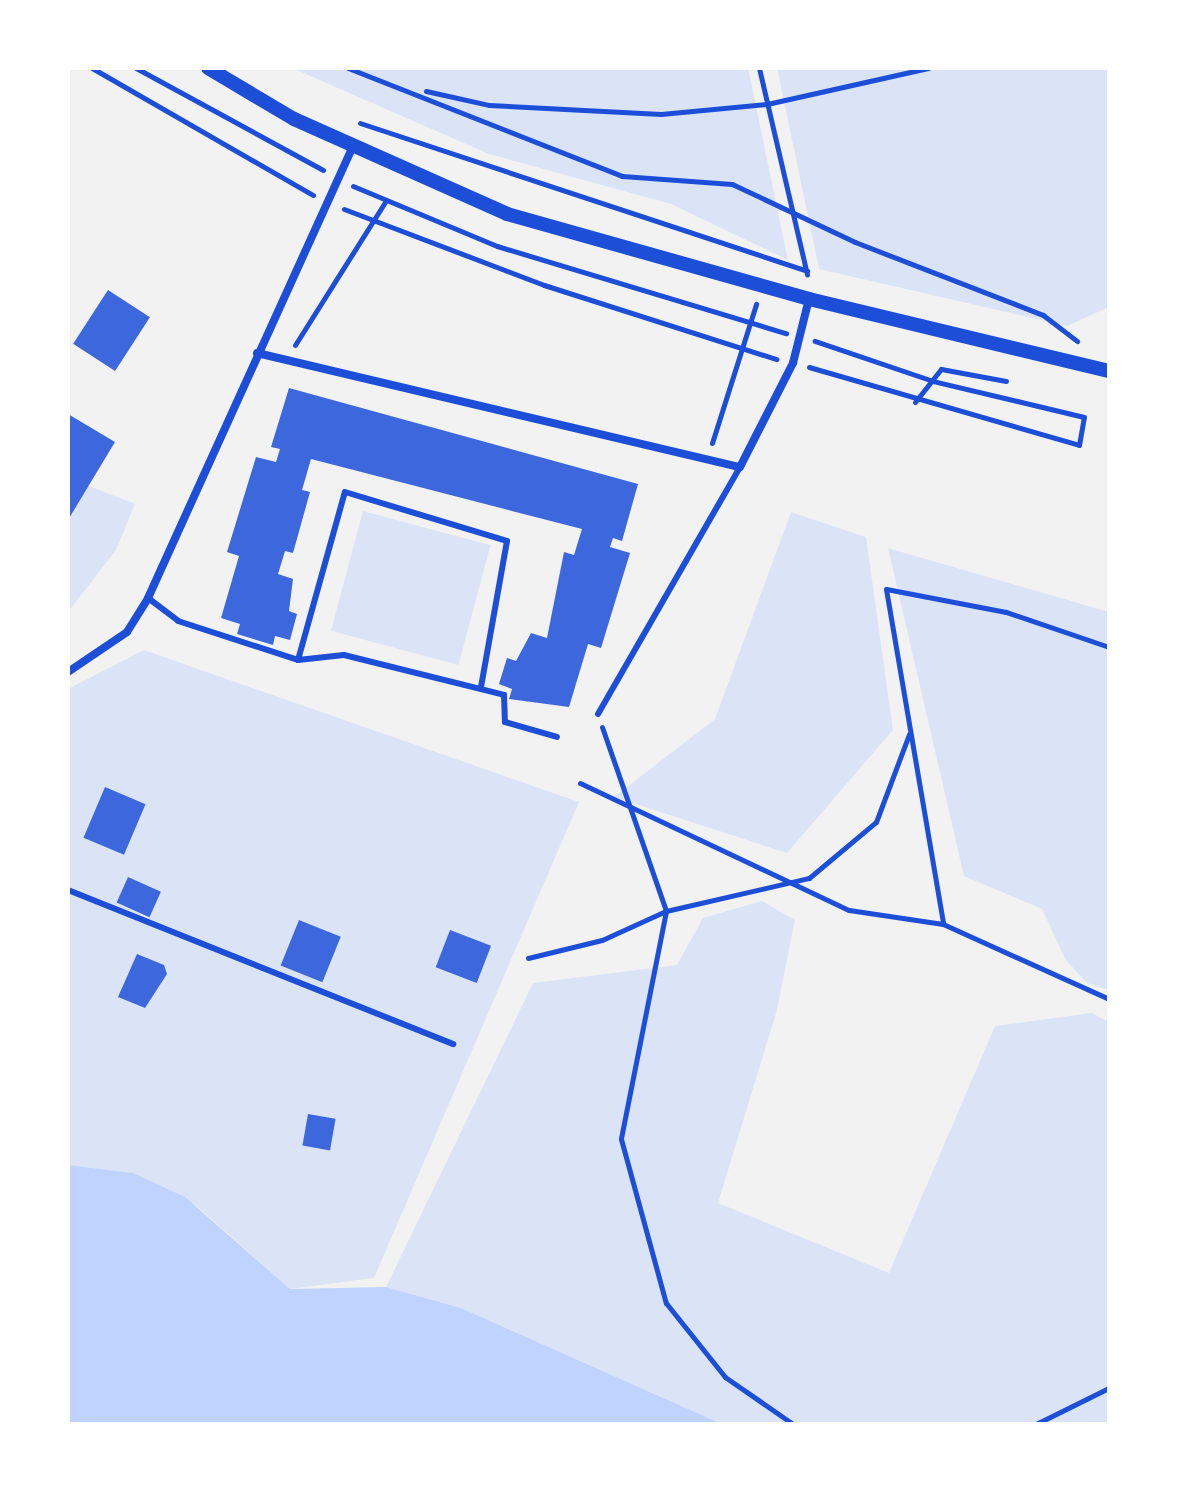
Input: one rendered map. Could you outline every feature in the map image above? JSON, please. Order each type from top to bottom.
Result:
[{"type":"street","points":[[208,68],[353,146],[507,214],[809,299],[1109,371]]},
{"type":"street","points":[[68,672],[127,632],[148,598],[327,202],[343,181],[353,146]]},
{"type":"street","points":[[257,353],[740,467],[793,363],[802,337],[809,299]]},
{"type":"lane","points":[[598,714],[740,467]]},
{"type":"lane","points":[[298,660],[345,492],[507,541],[481,687]]},
{"type":"lane","points":[[148,598],[178,621],[298,660],[344,655],[481,687],[504,695],[505,722],[557,737]]},
{"type":"lane","points":[[68,890],[453,1044]]},
{"type":"path","points":[[92,68],[327,202],[374,221],[743,350],[915,402],[1079,445],[1084,417],[933,381],[802,337],[749,324],[385,202],[136,68]]},
{"type":"path","points":[[348,68],[413,88],[489,105],[661,114],[767,104],[928,68]]},
{"type":"path","points":[[759,68],[789,209],[807,271],[809,299]]},
{"type":"path","points":[[413,88],[537,147],[600,163],[622,176],[732,184],[1043,315],[1086,347]]},
{"type":"path","points":[[352,120],[807,271]]},
{"type":"path","points":[[287,361],[325,288],[360,251],[385,202]]},
{"type":"path","points":[[706,459],[763,286],[766,259]]},
{"type":"path","points":[[915,402],[941,369],[1006,381]]},
{"type":"path","points":[[943,924],[886,589],[1006,612],[1109,647]]},
{"type":"path","points":[[598,714],[666,911],[621,1139],[666,1303],[725,1377],[793,1424]]},
{"type":"path","points":[[528,958],[602,940],[666,911],[784,880],[809,878],[876,822],[910,730]]},
{"type":"path","points":[[580,783],[629,809],[849,910],[943,924],[1109,999]]},
{"type":"path","points":[[1036,1424],[1109,1388]]},
{"type":"shaded area","points":[[292,68],[748,68],[788,260],[671,204],[489,154]]},
{"type":"shaded area","points":[[777,68],[1109,68],[1109,307],[1067,326],[819,269]]},
{"type":"shaded area","points":[[89,486],[135,504],[116,550],[68,612],[68,499]]},
{"type":"shaded area","points":[[363,511],[491,545],[458,665],[331,631]]},
{"type":"shaded area","points":[[791,512],[866,537],[893,730],[787,853],[614,797],[715,719]]},
{"type":"shaded area","points":[[888,548],[1109,612],[1109,990],[1087,983],[1065,959],[1042,909],[964,876]]},
{"type":"shaded area","points":[[144,650],[579,802],[374,1278],[290,1289],[199,1208],[133,1173],[68,1165],[68,689]]},
{"type":"shaded area","points":[[762,901],[795,920],[777,1010],[718,1203],[889,1273],[995,1026],[1092,1013],[1109,1022],[1109,1424],[722,1424],[461,1308],[386,1287],[533,983],[677,965],[703,918]]},
{"type":"water","points":[[68,1165],[133,1173],[185,1197],[290,1289],[386,1287],[461,1308],[722,1424],[68,1424]]},
{"type":"building","points":[[108,290],[150,317],[115,371],[73,344]]},
{"type":"building","points":[[289,388],[638,484],[622,541],[613,538],[610,547],[630,553],[601,648],[588,644],[569,707],[509,699],[512,689],[499,684],[507,658],[516,661],[531,633],[547,638],[564,552],[574,555],[582,529],[311,459],[302,490],[310,492],[293,553],[285,551],[278,574],[293,579],[289,611],[297,614],[290,640],[275,636],[273,645],[237,634],[240,624],[221,618],[239,556],[227,552],[256,457],[276,462],[280,449],[271,447]]},
{"type":"building","points":[[68,414],[115,442],[68,520]]},
{"type":"building","points":[[105,787],[146,804],[124,855],[84,838]]},
{"type":"building","points":[[128,877],[161,892],[149,917],[117,903]]},
{"type":"building","points":[[299,920],[341,937],[322,982],[281,965]]},
{"type":"building","points":[[450,930],[491,946],[477,983],[436,967]]},
{"type":"building","points":[[137,954],[164,965],[167,974],[145,1008],[118,997]]},
{"type":"building","points":[[308,1114],[336,1119],[330,1150],[302,1146]]}]
